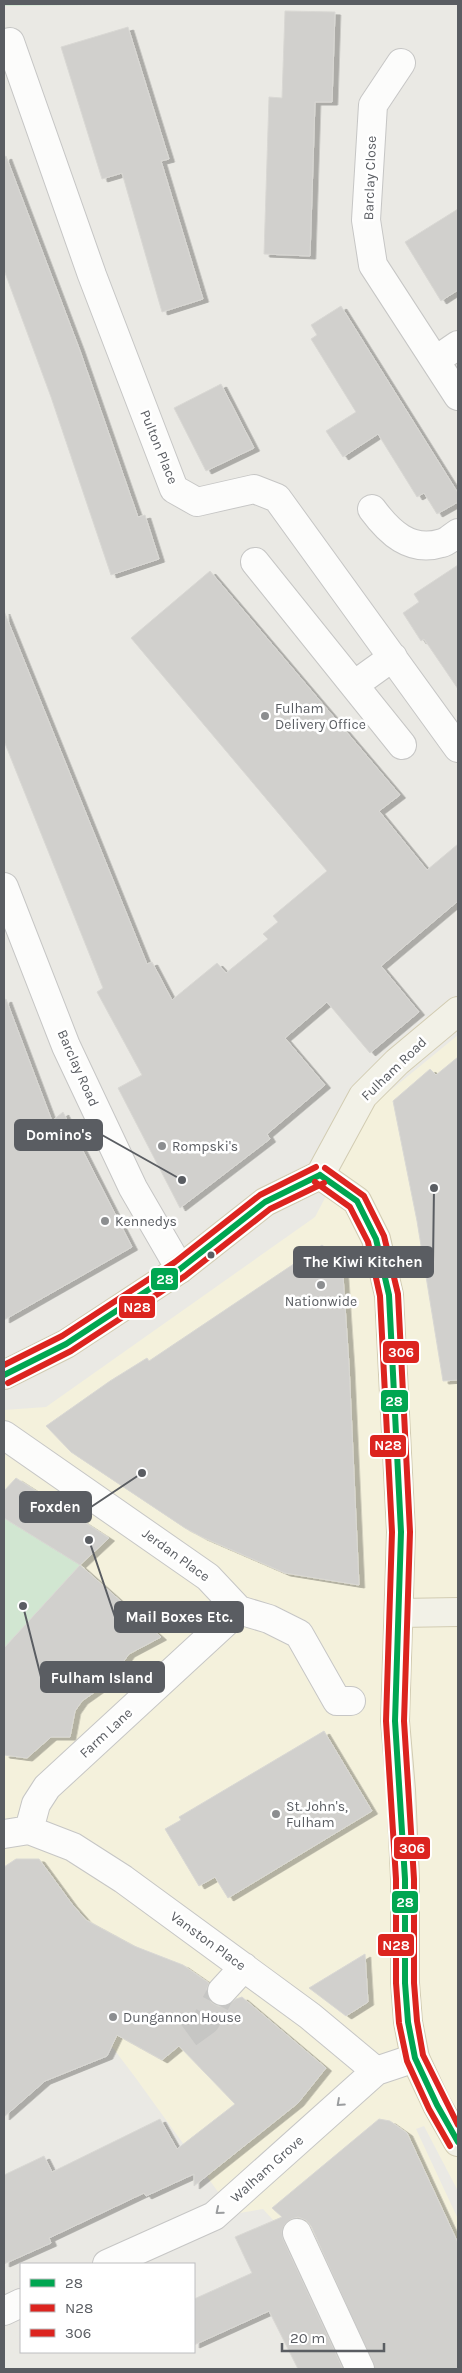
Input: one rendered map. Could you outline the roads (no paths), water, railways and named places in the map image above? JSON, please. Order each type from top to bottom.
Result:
[{"type":"main road","name":"Fulham Road","points":[[320,1175],[363,1096],[397,1062],[458,1011]]},
{"type":"main road","points":[[4,1375],[66,1344],[180,1269],[265,1202],[320,1175],[357,1201],[376,1238],[389,1295],[401,1532],[396,1721],[402,1790],[405,1880],[405,1983],[408,2022],[415,2058],[437,2105],[458,2142]]},
{"type":"main road","points":[[400,1613],[458,1612]]},
{"type":"street","name":"Pulton Place","points":[[10,42],[89,266],[174,490],[197,502],[254,489],[277,498],[458,748]]},
{"type":"street","name":"Barclay Close","points":[[401,64],[373,105],[366,220],[373,265],[458,396]]},
{"type":"street","points":[[436,360],[458,345]]},
{"type":"street","points":[[372,509],[387,529],[401,539],[420,545],[442,543],[458,533]]},
{"type":"street","points":[[255,562],[402,745]]},
{"type":"street","points":[[354,685],[393,657]]},
{"type":"street","name":"Barclay Road","points":[[4,887],[66,1046],[133,1188],[180,1269]]},
{"type":"street","name":"Jerdan Place","points":[[4,1434],[208,1577],[239,1610]]},
{"type":"street","points":[[239,1610],[269,1619],[299,1634],[337,1700],[351,1701]]},
{"type":"street","name":"Farm Lane","points":[[16,1832],[47,1788],[239,1610]]},
{"type":"street","name":"Vanston Place","points":[[16,1832],[73,1847],[123,1879],[310,2016],[376,2071]]},
{"type":"street","points":[[222,1991],[244,1967]]},
{"type":"street","name":"Walham Grove","points":[[109,2263],[214,2216],[376,2071],[415,2058]]},
{"type":"street","points":[[297,2233],[360,2369]]},
{"type":"street","points":[[4,2311],[20,2303]]},
{"type":"tunnel","points":[[188,2034],[206,2021],[222,1991]]},
{"type":"place","name":"Fulham Delivery Office","points":[[265,716]]},
{"type":"place","name":"Rompski's","points":[[162,1146]]},
{"type":"place","name":"Domino's","points":[[182,1180]]},
{"type":"place","name":"The Kiwi Kitchen","points":[[434,1188]]},
{"type":"place","name":"Kennedys","points":[[105,1221]]},
{"type":"place","name":"Nationwide","points":[[321,1285]]},
{"type":"place","name":"Foxden","points":[[142,1473]]},
{"type":"place","name":"Mail Boxes Etc.","points":[[89,1540]]},
{"type":"place","name":"Fulham Island","points":[[23,1606]]},
{"type":"place","name":"St. John's, Fulham","points":[[276,1814]]},
{"type":"place","name":"Dungannon House","points":[[113,2017]]}]
